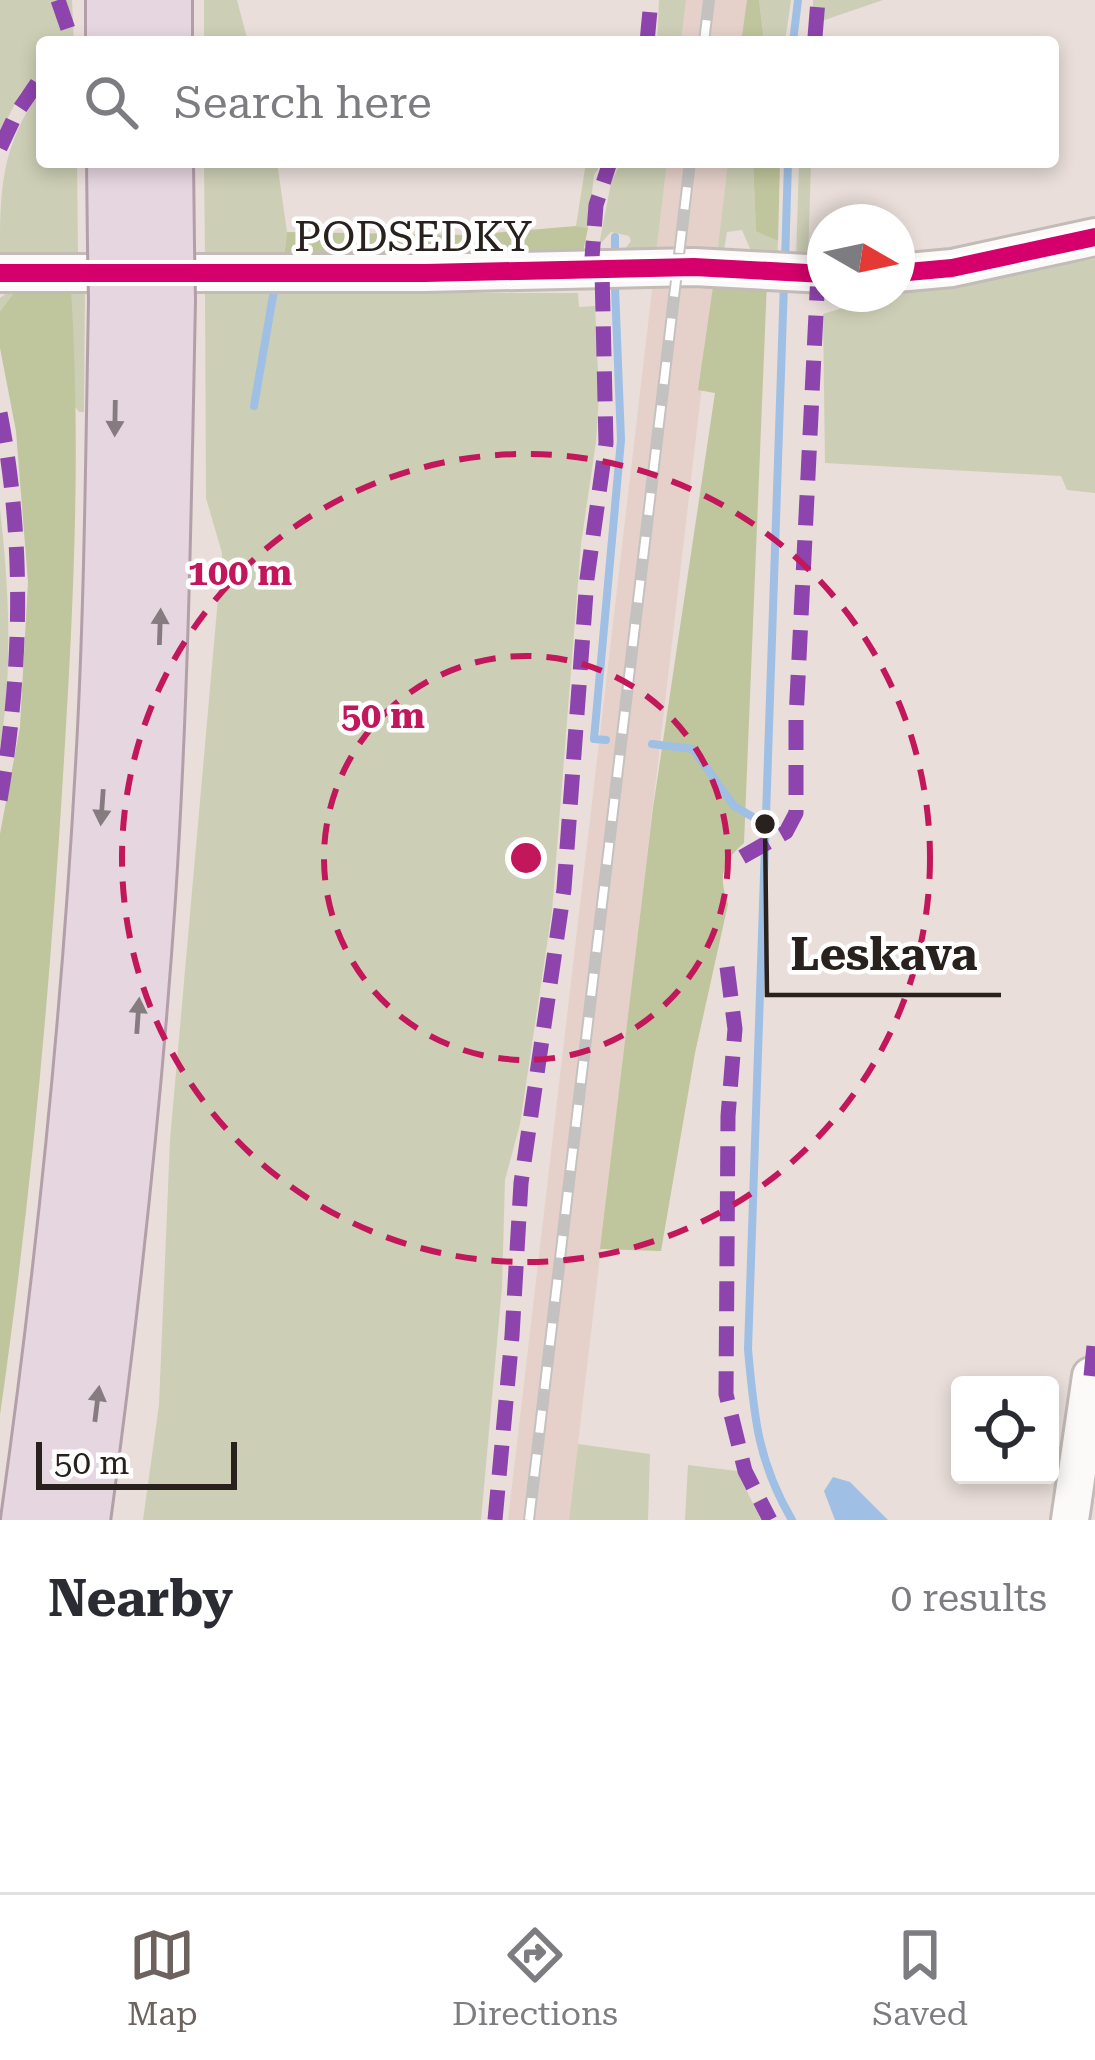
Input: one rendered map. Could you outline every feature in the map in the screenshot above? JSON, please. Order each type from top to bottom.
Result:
[{"type":"highway","points":[[114,0],[115,36]]},
{"type":"highway","points":[[164,0],[164,36]]},
{"type":"highway","points":[[82,1520],[123,1184],[146,917],[161,603],[141,246],[118,168]]},
{"type":"highway","points":[[141,246],[163,168]]},
{"type":"highway","points":[[29,1520],[73,1175],[97,893],[112,554],[142,300]]},
{"type":"street","points":[[915,271],[952,268],[1095,237]]},
{"type":"street","name":"PODSEDKY","points":[[0,274],[807,272]]},
{"type":"street","points":[[1070,1520],[1091,1376],[1095,1377]]},
{"type":"shaded area","points":[[686,0],[747,0],[743,36],[682,36]]},
{"type":"shaded area","points":[[666,168],[727,168],[569,1520],[508,1520]]},
{"type":"green space","points":[[0,0],[72,0],[74,36],[36,36],[36,93],[21,92],[0,133]]},
{"type":"green space","points":[[204,0],[237,0],[246,36],[204,36]]},
{"type":"green space","points":[[659,0],[686,0],[682,36],[657,36]]},
{"type":"green space","points":[[747,0],[759,0],[764,36],[742,36]]},
{"type":"green space","points":[[759,0],[791,0],[786,36],[764,36]]},
{"type":"green space","points":[[813,0],[883,0],[813,24]]},
{"type":"green space","points":[[36,98],[36,168],[77,168],[78,252],[85,252],[85,261],[0,260],[5,172]]},
{"type":"green space","points":[[204,168],[278,168],[287,232],[284,257],[205,256]]},
{"type":"green space","points":[[585,168],[598,168],[588,228],[576,226]]},
{"type":"green space","points":[[618,168],[666,168],[656,255],[621,254],[631,241],[629,236],[611,232],[599,245]]},
{"type":"green space","points":[[727,168],[753,168],[756,230],[778,241],[777,259],[754,258],[742,230],[727,232],[723,256],[717,255]]},
{"type":"green space","points":[[753,168],[780,168],[778,241],[756,231]]},
{"type":"green space","points":[[799,168],[811,168],[807,263],[796,261]]},
{"type":"green space","points":[[588,228],[582,257],[284,257],[287,232],[470,235]]},
{"type":"green space","points":[[1095,259],[1095,493],[1067,490],[1061,476],[825,463],[823,314],[915,312],[915,289]]},
{"type":"green space","points":[[714,280],[767,281],[744,843],[724,870],[728,904],[695,1053],[661,1251],[600,1249],[653,808],[715,393],[698,390]]},
{"type":"green space","points":[[85,282],[84,412],[79,412],[0,312],[0,298],[18,285]]},
{"type":"green space","points":[[17,289],[71,289],[76,484],[50,960],[29,1188],[0,1415],[0,834],[20,727],[28,582],[16,431],[0,348],[0,312]]},
{"type":"green space","points":[[366,289],[374,293],[578,293],[579,307],[595,306],[596,442],[581,544],[552,911],[520,1124],[505,1180],[502,1287],[481,1520],[143,1520],[159,1405],[170,1140],[222,553],[206,498],[205,292]]},
{"type":"green space","points":[[0,509],[8,629],[0,748]]},
{"type":"green space","points":[[578,1444],[650,1454],[648,1520],[569,1520]]},
{"type":"green space","points":[[688,1465],[737,1471],[761,1520],[685,1520]]},
{"type":"water","points":[[833,1477],[850,1482],[888,1520],[835,1520],[824,1491]]},
{"type":"waterway","points":[[794,36],[798,0]]},
{"type":"waterway","points":[[785,262],[788,168]]},
{"type":"waterway","points":[[615,237],[615,251]]},
{"type":"waterway","points":[[784,283],[748,1349],[764,1457],[792,1520]]},
{"type":"waterway","points":[[606,740],[594,739],[621,440],[615,288]]},
{"type":"waterway","points":[[254,406],[274,290]]},
{"type":"waterway","points":[[652,744],[693,749],[734,806],[765,824]]},
{"type":"railway","points":[[705,36],[709,0]]},
{"type":"railway","points":[[529,1520],[689,168]]},
{"type":"marked path","points":[[58,0],[66,36]]},
{"type":"marked path","points":[[648,36],[651,0]]},
{"type":"marked path","points":[[815,36],[818,0]]},
{"type":"marked path","points":[[0,148],[36,85]]},
{"type":"marked path","points":[[591,271],[596,205],[608,168]]},
{"type":"marked path","points":[[495,1520],[521,1183],[564,889],[587,579],[606,443],[602,271]]},
{"type":"marked path","points":[[742,857],[786,832],[796,813],[796,719],[816,312]]},
{"type":"marked path","points":[[0,413],[14,509],[18,606],[13,704],[0,800]]},
{"type":"marked path","points":[[727,967],[735,1029],[728,1116],[726,1394],[745,1471],[770,1520]]},
{"type":"marked path","points":[[1091,1376],[1095,1336]]},
{"type":"cycle path","points":[[915,271],[952,268],[1095,237]]},
{"type":"cycle path","points":[[0,273],[425,273],[694,267],[807,273]]},
{"type":"place","name":"Leskava","points":[[765,824]]}]
